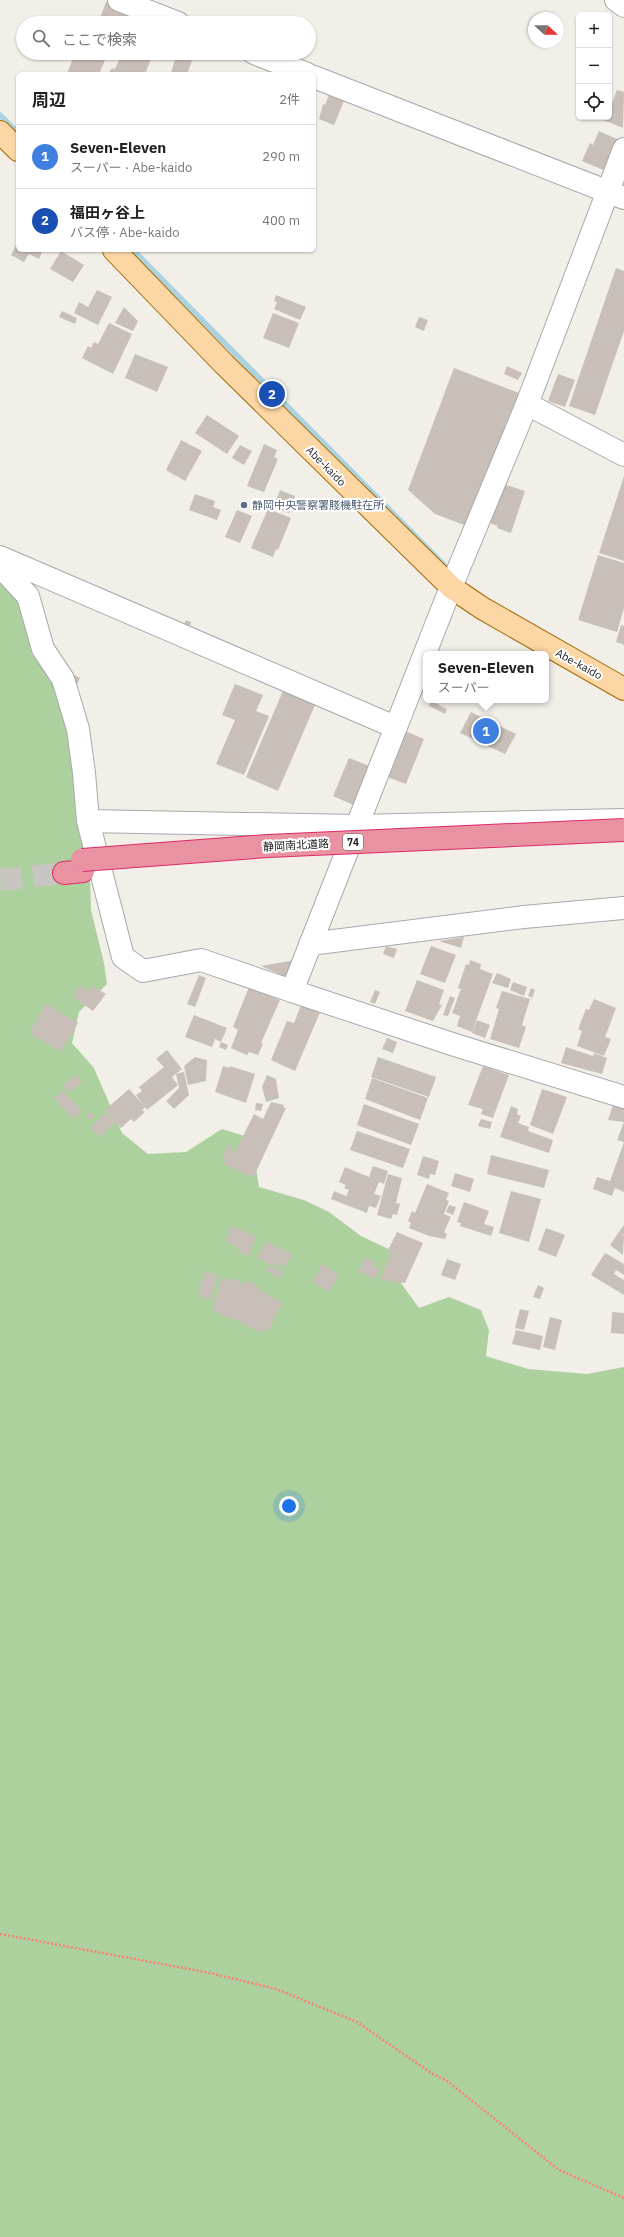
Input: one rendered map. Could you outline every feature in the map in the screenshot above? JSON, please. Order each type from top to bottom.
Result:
[{"type":"highway","name":"静岡南北道路","points":[[624,830],[209,849],[73,866],[624,841]]},
{"type":"main road","points":[[0,132],[16,148]]},
{"type":"main road","name":"Abe-kaido","points":[[116,252],[224,364],[451,587],[482,608],[624,688]]},
{"type":"street","points":[[119,0],[160,16]]},
{"type":"street","points":[[616,0],[624,6]]},
{"type":"street","points":[[272,60],[302,72]]},
{"type":"street","points":[[316,78],[615,195]]},
{"type":"street","points":[[425,651],[615,195],[624,149]]},
{"type":"street","points":[[527,404],[624,455]]},
{"type":"street","points":[[0,557],[395,727]]},
{"type":"street","points":[[0,566],[28,596],[43,649],[63,679],[78,729],[84,773],[88,821],[123,957],[143,971],[201,960],[455,1045],[624,1097]]},
{"type":"street","points":[[292,991],[423,657]]},
{"type":"street","points":[[88,821],[356,826],[624,820]]},
{"type":"street","points":[[310,944],[524,917],[624,908]]},
{"type":"path","points":[[0,1934],[210,1973],[276,1989],[357,2022],[432,2073],[447,2081],[559,2170],[624,2198]]},
{"type":"green space","points":[[0,584],[13,588],[27,630],[32,654],[54,685],[69,730],[89,846],[91,910],[104,963],[107,984],[79,1012],[72,1043],[94,1068],[122,1133],[148,1154],[186,1152],[222,1129],[251,1138],[259,1187],[304,1200],[329,1212],[361,1236],[397,1253],[398,1279],[419,1308],[449,1297],[481,1310],[489,1330],[486,1356],[528,1369],[587,1374],[624,1367],[624,2237],[0,2237]]},
{"type":"building","points":[[106,2],[128,12],[126,16],[101,16]]},
{"type":"building","points":[[72,60],[105,60],[100,72],[68,72]]},
{"type":"building","points":[[119,60],[151,60],[146,72],[109,72],[112,68],[115,69]]},
{"type":"building","points":[[175,60],[192,60],[188,72],[171,72]]},
{"type":"building","points":[[617,90],[624,92],[623,128],[603,120],[612,120],[612,103]]},
{"type":"building","points":[[329,95],[344,101],[334,125],[319,119],[323,104],[325,105]]},
{"type":"building","points":[[599,131],[619,140],[606,171],[582,161],[590,143],[593,145]]},
{"type":"building","points":[[16,245],[16,252],[42,252],[39,259],[29,254],[24,262],[11,255]]},
{"type":"building","points":[[60,252],[84,265],[73,282],[50,269]]},
{"type":"building","points":[[616,268],[624,271],[624,331],[595,415],[569,406]]},
{"type":"building","points":[[97,290],[112,297],[98,325],[74,313],[79,302],[88,307]]},
{"type":"building","points":[[276,295],[306,307],[300,320],[274,309],[277,302],[274,301]]},
{"type":"building","points":[[124,307],[138,321],[133,331],[115,323]]},
{"type":"building","points":[[62,311],[77,318],[75,324],[59,317]]},
{"type":"building","points":[[273,313],[299,323],[289,348],[263,338]]},
{"type":"building","points":[[419,317],[428,320],[424,331],[415,327]]},
{"type":"building","points":[[109,323],[132,334],[113,374],[82,358],[88,346],[91,348],[94,342],[98,344]]},
{"type":"building","points":[[135,354],[168,367],[157,392],[125,378]]},
{"type":"building","points":[[507,366],[522,373],[518,380],[504,374]]},
{"type":"building","points":[[454,368],[519,393],[467,526],[435,514],[408,490]]},
{"type":"building","points":[[558,374],[575,380],[565,407],[548,401]]},
{"type":"building","points":[[207,415],[239,436],[227,454],[195,433]]},
{"type":"building","points":[[181,440],[202,451],[185,481],[166,470]]},
{"type":"building","points":[[264,444],[277,450],[274,457],[278,459],[264,492],[247,486]]},
{"type":"building","points":[[240,445],[252,451],[244,465],[232,458]]},
{"type":"building","points":[[624,476],[624,561],[599,553]]},
{"type":"building","points":[[500,483],[525,491],[511,533],[497,528],[498,526],[487,522]]},
{"type":"building","points":[[280,490],[295,496],[289,513],[274,507]]},
{"type":"building","points":[[195,494],[215,501],[213,507],[221,510],[217,520],[189,510]]},
{"type":"building","points":[[268,509],[291,518],[278,550],[276,549],[273,557],[251,548]]},
{"type":"building","points":[[237,510],[252,516],[240,543],[225,537]]},
{"type":"building","points":[[598,555],[624,563],[624,608],[617,632],[578,620]]},
{"type":"building","points":[[186,620],[191,622],[189,629],[183,627]]},
{"type":"building","points":[[621,625],[624,626],[624,645],[616,642]]},
{"type":"building","points":[[71,673],[80,678],[77,684],[68,679]]},
{"type":"building","points":[[235,684],[263,695],[256,711],[269,716],[244,775],[216,764],[235,720],[222,715]]},
{"type":"building","points":[[283,691],[315,705],[278,791],[246,777]]},
{"type":"building","points":[[430,703],[435,703],[447,709],[445,714],[429,706]]},
{"type":"building","points":[[471,712],[516,734],[505,754],[460,733]]},
{"type":"building","points":[[405,731],[424,739],[406,784],[387,777]]},
{"type":"building","points":[[349,758],[372,767],[356,806],[333,796]]},
{"type":"building","points":[[464,937],[461,948],[439,941]]},
{"type":"building","points":[[386,946],[397,949],[394,958],[383,954]]},
{"type":"building","points":[[431,946],[456,955],[445,983],[420,974]]},
{"type":"building","points":[[295,960],[288,978],[261,966]]},
{"type":"building","points":[[470,960],[481,964],[480,969],[493,974],[472,1032],[457,1026],[460,1016],[452,1013],[461,989],[458,988],[466,964],[469,965]]},
{"type":"building","points":[[497,973],[511,979],[508,988],[492,983]]},
{"type":"building","points":[[199,975],[206,978],[195,1007],[187,1004]]},
{"type":"building","points":[[417,980],[444,990],[439,1004],[442,1005],[433,1021],[405,1011]]},
{"type":"building","points":[[513,982],[527,987],[524,996],[510,990]]},
{"type":"building","points":[[91,985],[106,994],[93,1011],[73,997],[80,986],[88,991]]},
{"type":"building","points":[[249,987],[280,1000],[261,1043],[263,1044],[258,1055],[249,1052],[247,1055],[231,1048],[238,1030],[233,1027]]},
{"type":"building","points":[[531,988],[535,990],[532,998],[528,996]]},
{"type":"building","points":[[375,990],[380,992],[375,1004],[370,1002]]},
{"type":"building","points":[[502,991],[530,999],[522,1025],[526,1027],[519,1048],[490,1039],[499,1009],[496,1008]]},
{"type":"building","points":[[450,996],[455,998],[448,1016],[443,1015]]},
{"type":"building","points":[[594,999],[616,1008],[605,1037],[611,1039],[604,1056],[577,1046],[582,1031],[578,1029],[586,1009],[589,1010]]},
{"type":"building","points":[[302,1003],[321,1010],[295,1071],[271,1060],[287,1021],[294,1023]]},
{"type":"building","points":[[46,1004],[78,1023],[61,1052],[29,1033]]},
{"type":"building","points":[[194,1015],[227,1028],[221,1042],[215,1039],[212,1047],[185,1037]]},
{"type":"building","points":[[477,1020],[490,1025],[485,1038],[472,1033]]},
{"type":"building","points":[[387,1038],[397,1042],[393,1053],[382,1049]]},
{"type":"building","points":[[221,1042],[228,1045],[226,1050],[219,1047]]},
{"type":"building","points":[[566,1047],[593,1056],[594,1053],[607,1058],[602,1074],[561,1063]]},
{"type":"building","points":[[167,1050],[182,1069],[172,1077],[178,1085],[147,1110],[136,1095],[142,1091],[139,1087],[164,1067],[156,1059]]},
{"type":"building","points":[[195,1057],[207,1060],[206,1081],[188,1085],[184,1066]]},
{"type":"building","points":[[378,1057],[436,1077],[429,1097],[371,1077]]},
{"type":"building","points":[[223,1066],[230,1068],[230,1066],[255,1074],[246,1103],[215,1092]]},
{"type":"building","points":[[483,1066],[509,1075],[493,1118],[481,1114],[483,1109],[468,1105]]},
{"type":"building","points":[[184,1072],[189,1095],[174,1109],[166,1101],[179,1088],[176,1074]]},
{"type":"building","points":[[76,1075],[82,1082],[69,1093],[63,1085]]},
{"type":"building","points":[[267,1075],[276,1079],[279,1098],[266,1102],[262,1087]]},
{"type":"building","points":[[372,1078],[428,1098],[420,1120],[365,1099]]},
{"type":"building","points":[[129,1089],[145,1107],[142,1110],[145,1112],[134,1122],[131,1119],[121,1128],[105,1110]]},
{"type":"building","points":[[542,1089],[567,1097],[553,1134],[530,1125]]},
{"type":"building","points":[[63,1091],[82,1111],[73,1119],[54,1098]]},
{"type":"building","points":[[271,1102],[284,1105],[283,1107],[286,1108],[253,1178],[224,1164],[226,1159],[222,1158],[228,1145],[233,1147],[231,1151],[235,1152],[254,1114],[263,1119]]},
{"type":"building","points":[[256,1103],[263,1104],[261,1111],[255,1110]]},
{"type":"building","points":[[364,1104],[419,1124],[411,1145],[357,1125]]},
{"type":"building","points":[[613,1105],[624,1108],[624,1122],[608,1120]]},
{"type":"building","points":[[511,1106],[518,1109],[517,1114],[521,1116],[518,1123],[529,1127],[528,1131],[553,1140],[549,1153],[500,1137]]},
{"type":"building","points":[[91,1112],[95,1116],[90,1120],[86,1116]]},
{"type":"building","points":[[105,1112],[115,1122],[100,1137],[90,1128]]},
{"type":"building","points":[[481,1119],[492,1122],[490,1129],[478,1126]]},
{"type":"building","points":[[624,1122],[624,1142],[617,1140]]},
{"type":"building","points":[[357,1131],[410,1149],[403,1168],[350,1150]]},
{"type":"building","points":[[624,1142],[624,1192],[615,1188],[612,1196],[593,1189],[597,1177],[610,1181]]},
{"type":"building","points":[[491,1155],[549,1170],[544,1188],[487,1174]]},
{"type":"building","points":[[423,1156],[439,1161],[435,1175],[430,1174],[429,1179],[417,1175]]},
{"type":"building","points":[[373,1166],[388,1171],[384,1184],[379,1182],[374,1194],[381,1196],[376,1208],[369,1206],[367,1213],[331,1199],[334,1191],[346,1196],[349,1190],[344,1188],[346,1185],[339,1182],[345,1167],[369,1177]]},
{"type":"building","points":[[455,1173],[474,1179],[470,1192],[451,1186]]},
{"type":"building","points":[[388,1174],[402,1178],[396,1203],[400,1204],[397,1215],[393,1214],[391,1219],[377,1215]]},
{"type":"building","points":[[427,1184],[449,1193],[446,1200],[449,1201],[444,1214],[451,1217],[444,1232],[447,1234],[445,1239],[429,1236],[409,1228],[411,1223],[408,1221],[412,1211],[415,1213]]},
{"type":"building","points":[[511,1191],[541,1199],[529,1242],[499,1233]]},
{"type":"building","points":[[464,1202],[489,1211],[484,1224],[494,1227],[491,1236],[460,1226],[461,1223],[457,1222]]},
{"type":"building","points":[[449,1205],[456,1207],[453,1215],[446,1212]]},
{"type":"building","points":[[624,1225],[624,1235],[619,1232]]},
{"type":"building","points":[[232,1226],[256,1237],[248,1256],[237,1251],[239,1248],[225,1242]]},
{"type":"building","points":[[546,1228],[565,1235],[556,1257],[538,1250]]},
{"type":"building","points":[[397,1232],[423,1243],[405,1283],[380,1280],[391,1254],[387,1252]]},
{"type":"building","points":[[619,1232],[624,1236],[623,1255],[610,1245]]},
{"type":"building","points":[[266,1241],[292,1254],[284,1268],[277,1264],[275,1267],[257,1258]]},
{"type":"building","points":[[605,1253],[624,1264],[624,1275],[616,1270],[614,1274],[624,1280],[624,1295],[591,1275]]},
{"type":"building","points":[[365,1257],[375,1261],[373,1266],[380,1269],[376,1279],[358,1272]]},
{"type":"building","points":[[447,1259],[461,1264],[455,1280],[441,1275]]},
{"type":"building","points":[[322,1264],[339,1275],[329,1292],[312,1282]]},
{"type":"building","points":[[269,1265],[282,1272],[279,1278],[266,1271]]},
{"type":"building","points":[[205,1271],[218,1275],[210,1299],[200,1296],[200,1293],[198,1292]]},
{"type":"building","points":[[223,1277],[231,1281],[233,1278],[245,1284],[247,1280],[260,1288],[259,1290],[282,1303],[268,1332],[262,1329],[260,1333],[231,1317],[229,1319],[212,1310],[215,1303],[212,1301],[219,1290],[217,1288]]},
{"type":"building","points":[[538,1285],[544,1288],[540,1299],[533,1297]]},
{"type":"building","points":[[520,1309],[529,1311],[524,1330],[515,1328]]},
{"type":"building","points":[[612,1312],[624,1313],[624,1334],[611,1333]]},
{"type":"building","points":[[550,1317],[562,1320],[555,1350],[543,1347]]},
{"type":"building","points":[[516,1330],[543,1336],[540,1350],[512,1344]]},
{"type":"waterway","points":[[0,115],[16,131]]},
{"type":"waterway","points":[[135,252],[447,568]]},
{"type":"tunnel","points":[[0,880],[64,873]]},
{"type":"place","name":"福田ヶ谷上","points":[[272,394]]},
{"type":"place","name":"静岡中央警察署賤機駐在所","points":[[244,505]]},
{"type":"place","name":"Seven-Eleven","points":[[486,731]]}]
